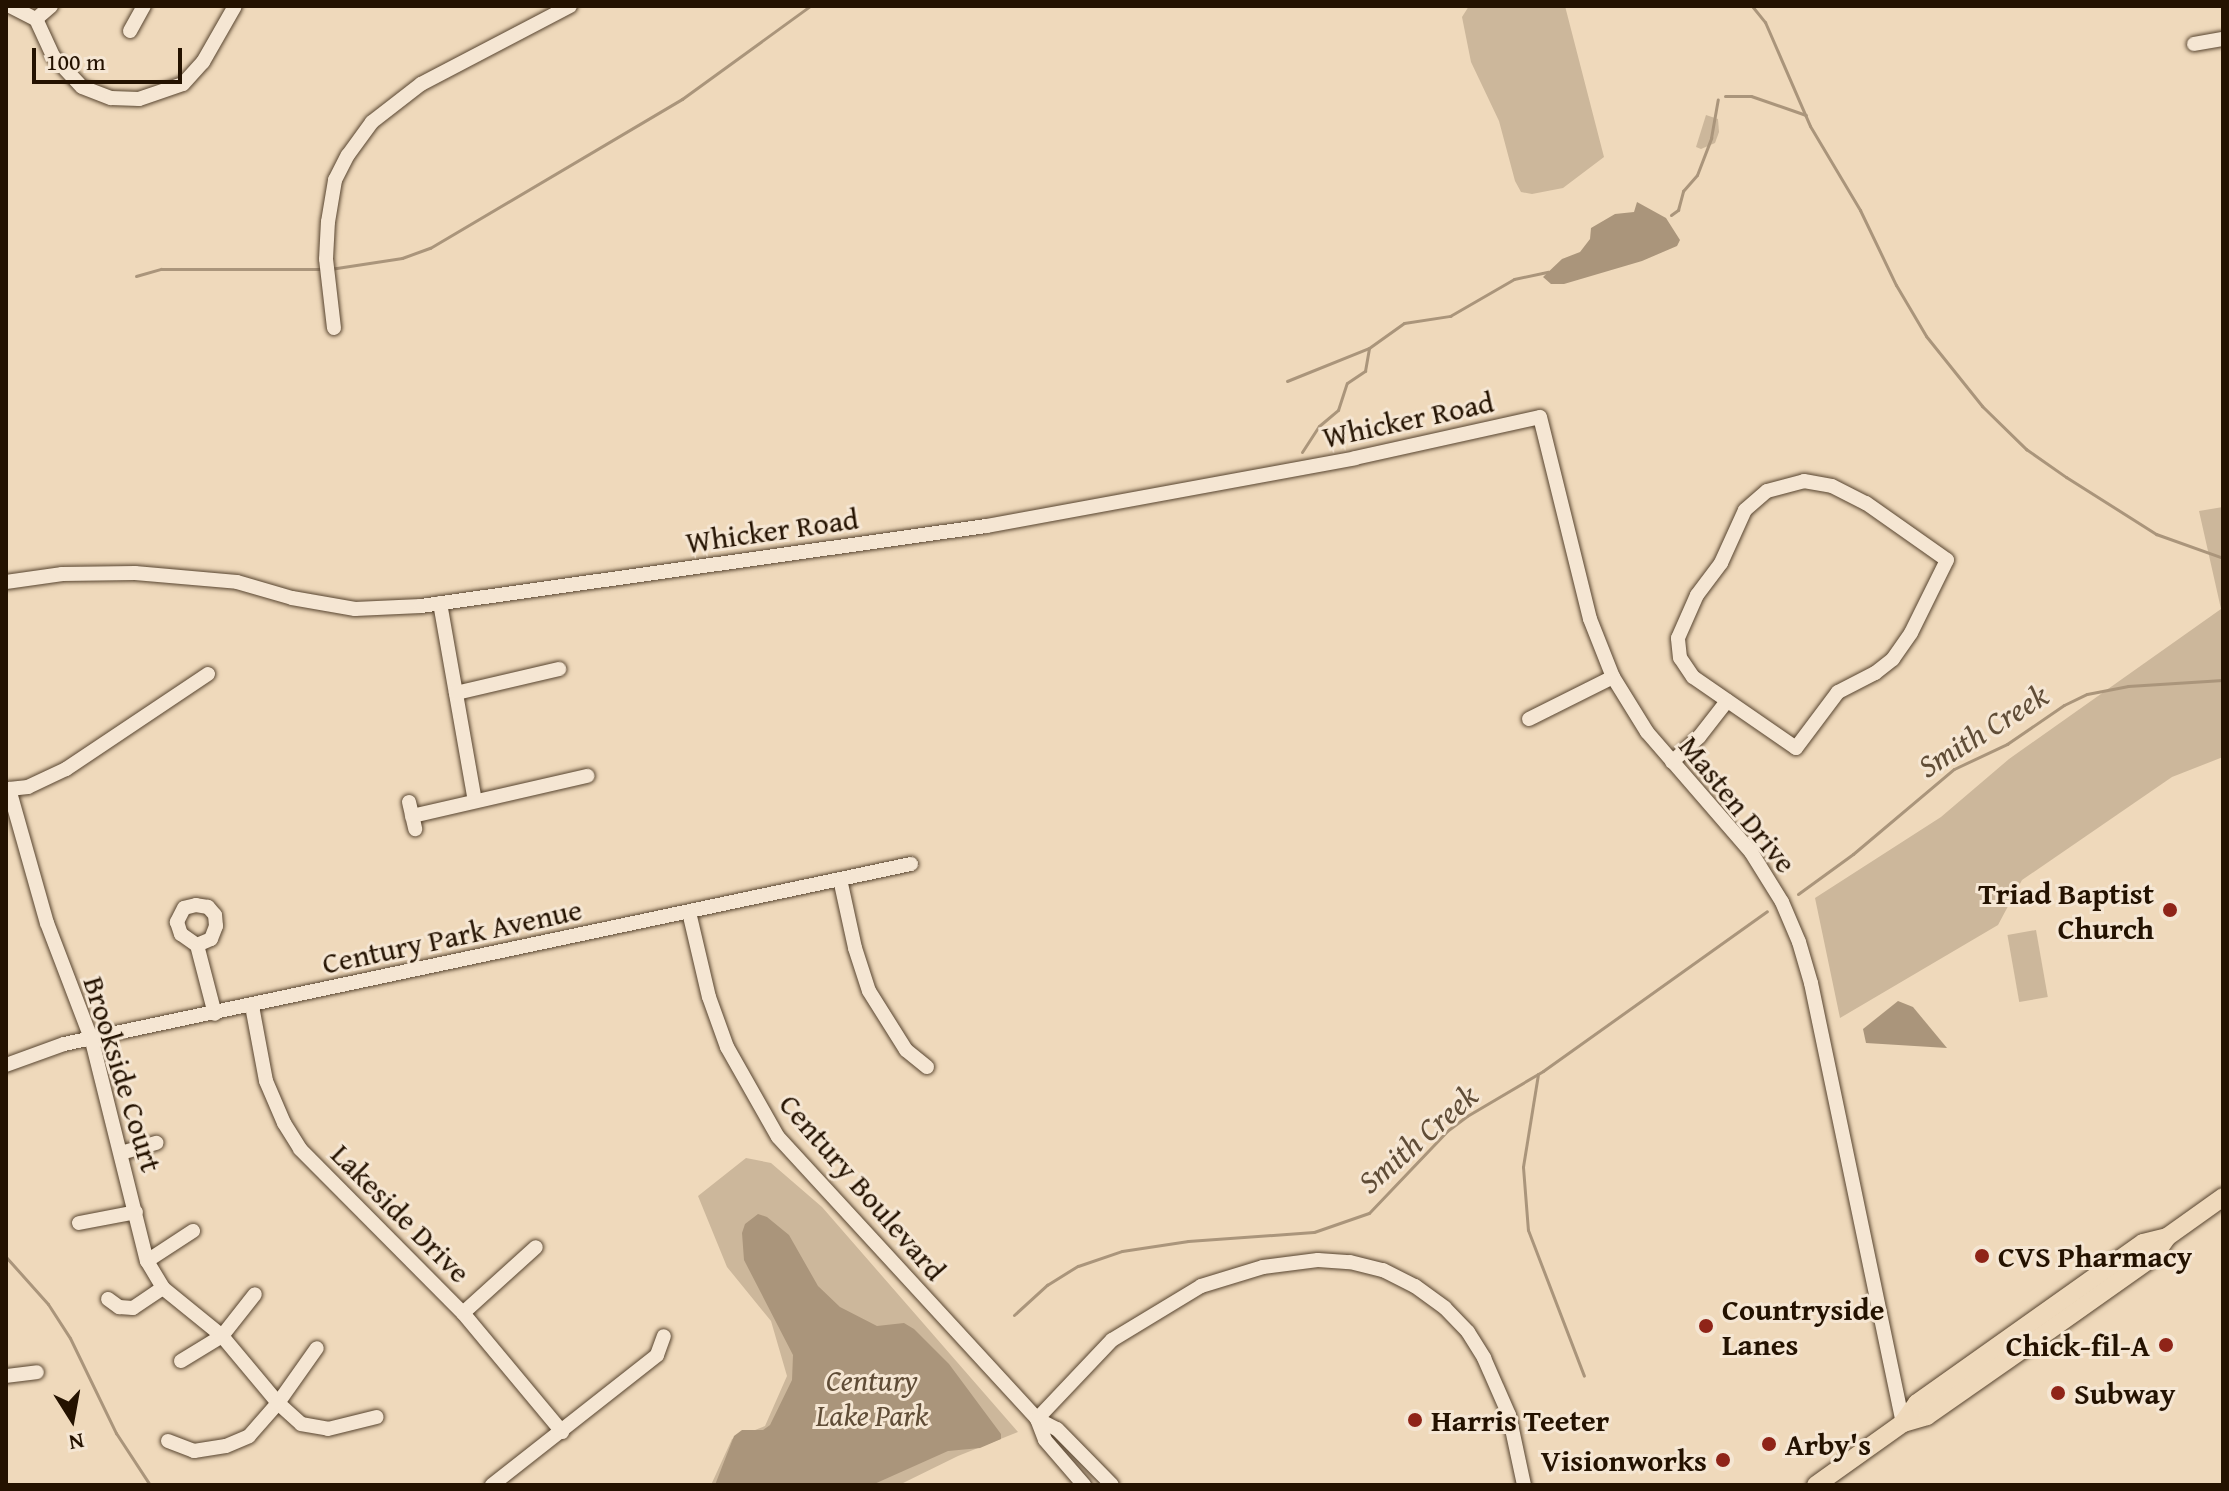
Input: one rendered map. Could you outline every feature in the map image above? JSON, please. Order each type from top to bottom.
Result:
[{"type":"main road","points":[[1816,1485],[1903,1423],[1927,1416],[2153,1257],[2167,1237],[2223,1197]]},
{"type":"street","points":[[10,6],[36,19],[53,56],[82,87],[111,98],[139,99],[183,84],[203,62],[235,6]]},
{"type":"street","points":[[36,19],[51,6]]},
{"type":"street","points":[[130,31],[144,6]]},
{"type":"street","points":[[334,328],[326,259],[335,180],[348,155],[372,122],[421,84],[570,6]]},
{"type":"street","points":[[2194,44],[2223,39]]},
{"type":"street","name":"Whicker Road","points":[[6,582],[62,574],[135,573],[237,582],[292,598],[355,609],[440,603],[986,526],[1355,458],[1540,417]]},
{"type":"street","name":"Masten Drive","points":[[1540,417],[1590,619],[1613,677],[1634,714],[1751,852],[1782,902],[1799,942],[1811,983],[1903,1423]]},
{"type":"street","points":[[1804,481],[1832,486],[1866,503],[1947,560],[1911,633],[1893,659],[1838,692],[1796,748],[1727,701],[1685,668],[1678,638],[1697,595],[1727,553],[1738,521],[1767,491],[1804,481]]},
{"type":"street","points":[[440,603],[475,801]]},
{"type":"street","points":[[456,693],[559,669]]},
{"type":"street","name":"Brookside Court","points":[[208,674],[66,769],[28,787],[9,789],[47,923],[92,1041],[147,1261],[163,1288],[222,1336],[278,1403],[301,1424],[319,1429],[341,1427],[377,1417]]},
{"type":"street","points":[[1529,719],[1613,677]]},
{"type":"street","points":[[1672,762],[1699,737],[1727,701]]},
{"type":"street","points":[[412,815],[587,776]]},
{"type":"street","name":"Century Park Avenue","points":[[6,1065],[64,1044],[92,1041],[911,864]]},
{"type":"street","points":[[840,879],[855,948],[869,991],[906,1050],[927,1067]]},
{"type":"street","name":"Century Boulevard","points":[[689,912],[717,1022],[737,1070],[770,1126],[813,1179],[1037,1419],[1057,1429],[1111,1485]]},
{"type":"street","points":[[197,945],[215,1014]]},
{"type":"street","name":"Lakeside Drive","points":[[252,1006],[266,1081],[284,1123],[300,1149],[463,1313],[562,1432]]},
{"type":"street","points":[[121,1153],[157,1143]]},
{"type":"street","points":[[79,1223],[136,1212]]},
{"type":"street","points":[[147,1261],[193,1231]]},
{"type":"street","points":[[463,1313],[536,1247]]},
{"type":"street","points":[[1037,1419],[1112,1340],[1201,1286],[1245,1271],[1285,1263],[1350,1262],[1383,1270],[1415,1286],[1445,1308],[1468,1332],[1484,1358],[1509,1415],[1524,1485]]},
{"type":"street","points":[[108,1299],[119,1307],[133,1308],[163,1288]]},
{"type":"street","points":[[181,1361],[222,1336],[255,1294]]},
{"type":"street","points":[[492,1485],[657,1355],[664,1336]]},
{"type":"street","points":[[168,1441],[194,1451],[226,1446],[249,1436],[278,1403],[317,1348]]},
{"type":"street","points":[[6,1376],[37,1372]]},
{"type":"street","name":"Century Boulevard","points":[[1037,1419],[1045,1440],[1084,1485]]},
{"type":"green space","points":[[1469,6],[1565,6],[1604,157],[1563,188],[1532,194],[1521,192],[1515,181],[1499,121],[1471,62],[1462,17]]},
{"type":"green space","points":[[1706,115],[1718,119],[1719,132],[1715,143],[1701,149],[1696,147]]},
{"type":"green space","points":[[2223,507],[2223,757],[2172,777],[2022,880],[1998,925],[1840,1018],[1815,898],[1941,817],[2009,759],[2221,609],[2199,511]]},
{"type":"green space","points":[[2036,930],[2048,997],[2019,1002],[2007,935]]},
{"type":"green space","name":"Century Lake Park","points":[[746,1158],[771,1163],[822,1207],[1018,1432],[958,1456],[899,1485],[711,1485],[732,1439],[765,1426],[787,1376],[771,1321],[727,1267],[698,1196]]},
{"type":"shaded area","points":[[1637,202],[1666,218],[1680,240],[1677,246],[1642,261],[1564,284],[1551,284],[1543,277],[1562,259],[1580,252],[1590,239],[1591,228],[1615,214],[1634,212]]},
{"type":"shaded area","points":[[1898,1001],[1913,1007],[1947,1048],[1866,1043],[1863,1029]]},
{"type":"shaded area","name":"Century Lake Park","points":[[758,1214],[767,1217],[789,1235],[818,1286],[840,1307],[877,1326],[904,1323],[914,1329],[949,1364],[1001,1434],[1001,1439],[980,1448],[948,1451],[872,1485],[715,1485],[734,1436],[742,1430],[763,1430],[770,1425],[792,1380],[793,1355],[744,1260],[742,1233],[745,1224]]},
{"type":"waterway","points":[[330,269],[402,258],[430,248],[682,99],[810,6]]},
{"type":"waterway","points":[[1752,6],[1765,22],[1810,126],[1860,210],[1896,285],[1926,336],[1982,406],[2026,449],[2156,534],[2223,558]]},
{"type":"waterway","points":[[1725,96],[1751,96],[1806,115]]},
{"type":"waterway","points":[[1671,215],[1678,210],[1683,191],[1697,175],[1711,138],[1718,100]]},
{"type":"waterway","points":[[136,276],[161,269],[323,269]]},
{"type":"waterway","points":[[1302,452],[1319,426],[1338,410],[1347,383],[1365,371],[1369,348],[1404,323],[1450,316],[1514,279],[1548,272]]},
{"type":"waterway","points":[[1287,381],[1369,348]]},
{"type":"waterway","name":"Smith Creek","points":[[1798,894],[1853,854],[1954,769],[2007,744],[2064,705],[2087,694],[2128,686],[2223,680]]},
{"type":"waterway","name":"Smith Creek","points":[[1014,1315],[1047,1285],[1078,1266],[1122,1251],[1188,1241],[1314,1232],[1369,1213],[1447,1131],[1543,1071],[1767,911]]},
{"type":"waterway","points":[[1538,1074],[1523,1167],[1528,1230],[1584,1376]]},
{"type":"waterway","points":[[6,1257],[48,1304],[70,1338],[116,1433],[150,1485]]},
{"type":"place","name":"Triad Baptist Church","points":[[2170,910]]},
{"type":"place","name":"CVS Pharmacy","points":[[1982,1256]]},
{"type":"place","name":"Countryside Lanes","points":[[1706,1326]]},
{"type":"place","name":"Chick-fil-A","points":[[2166,1345]]},
{"type":"place","name":"Subway","points":[[2058,1393]]},
{"type":"place","name":"Harris Teeter","points":[[1415,1420]]},
{"type":"place","name":"Arby's","points":[[1769,1444]]},
{"type":"place","name":"Visionworks","points":[[1723,1460]]}]
